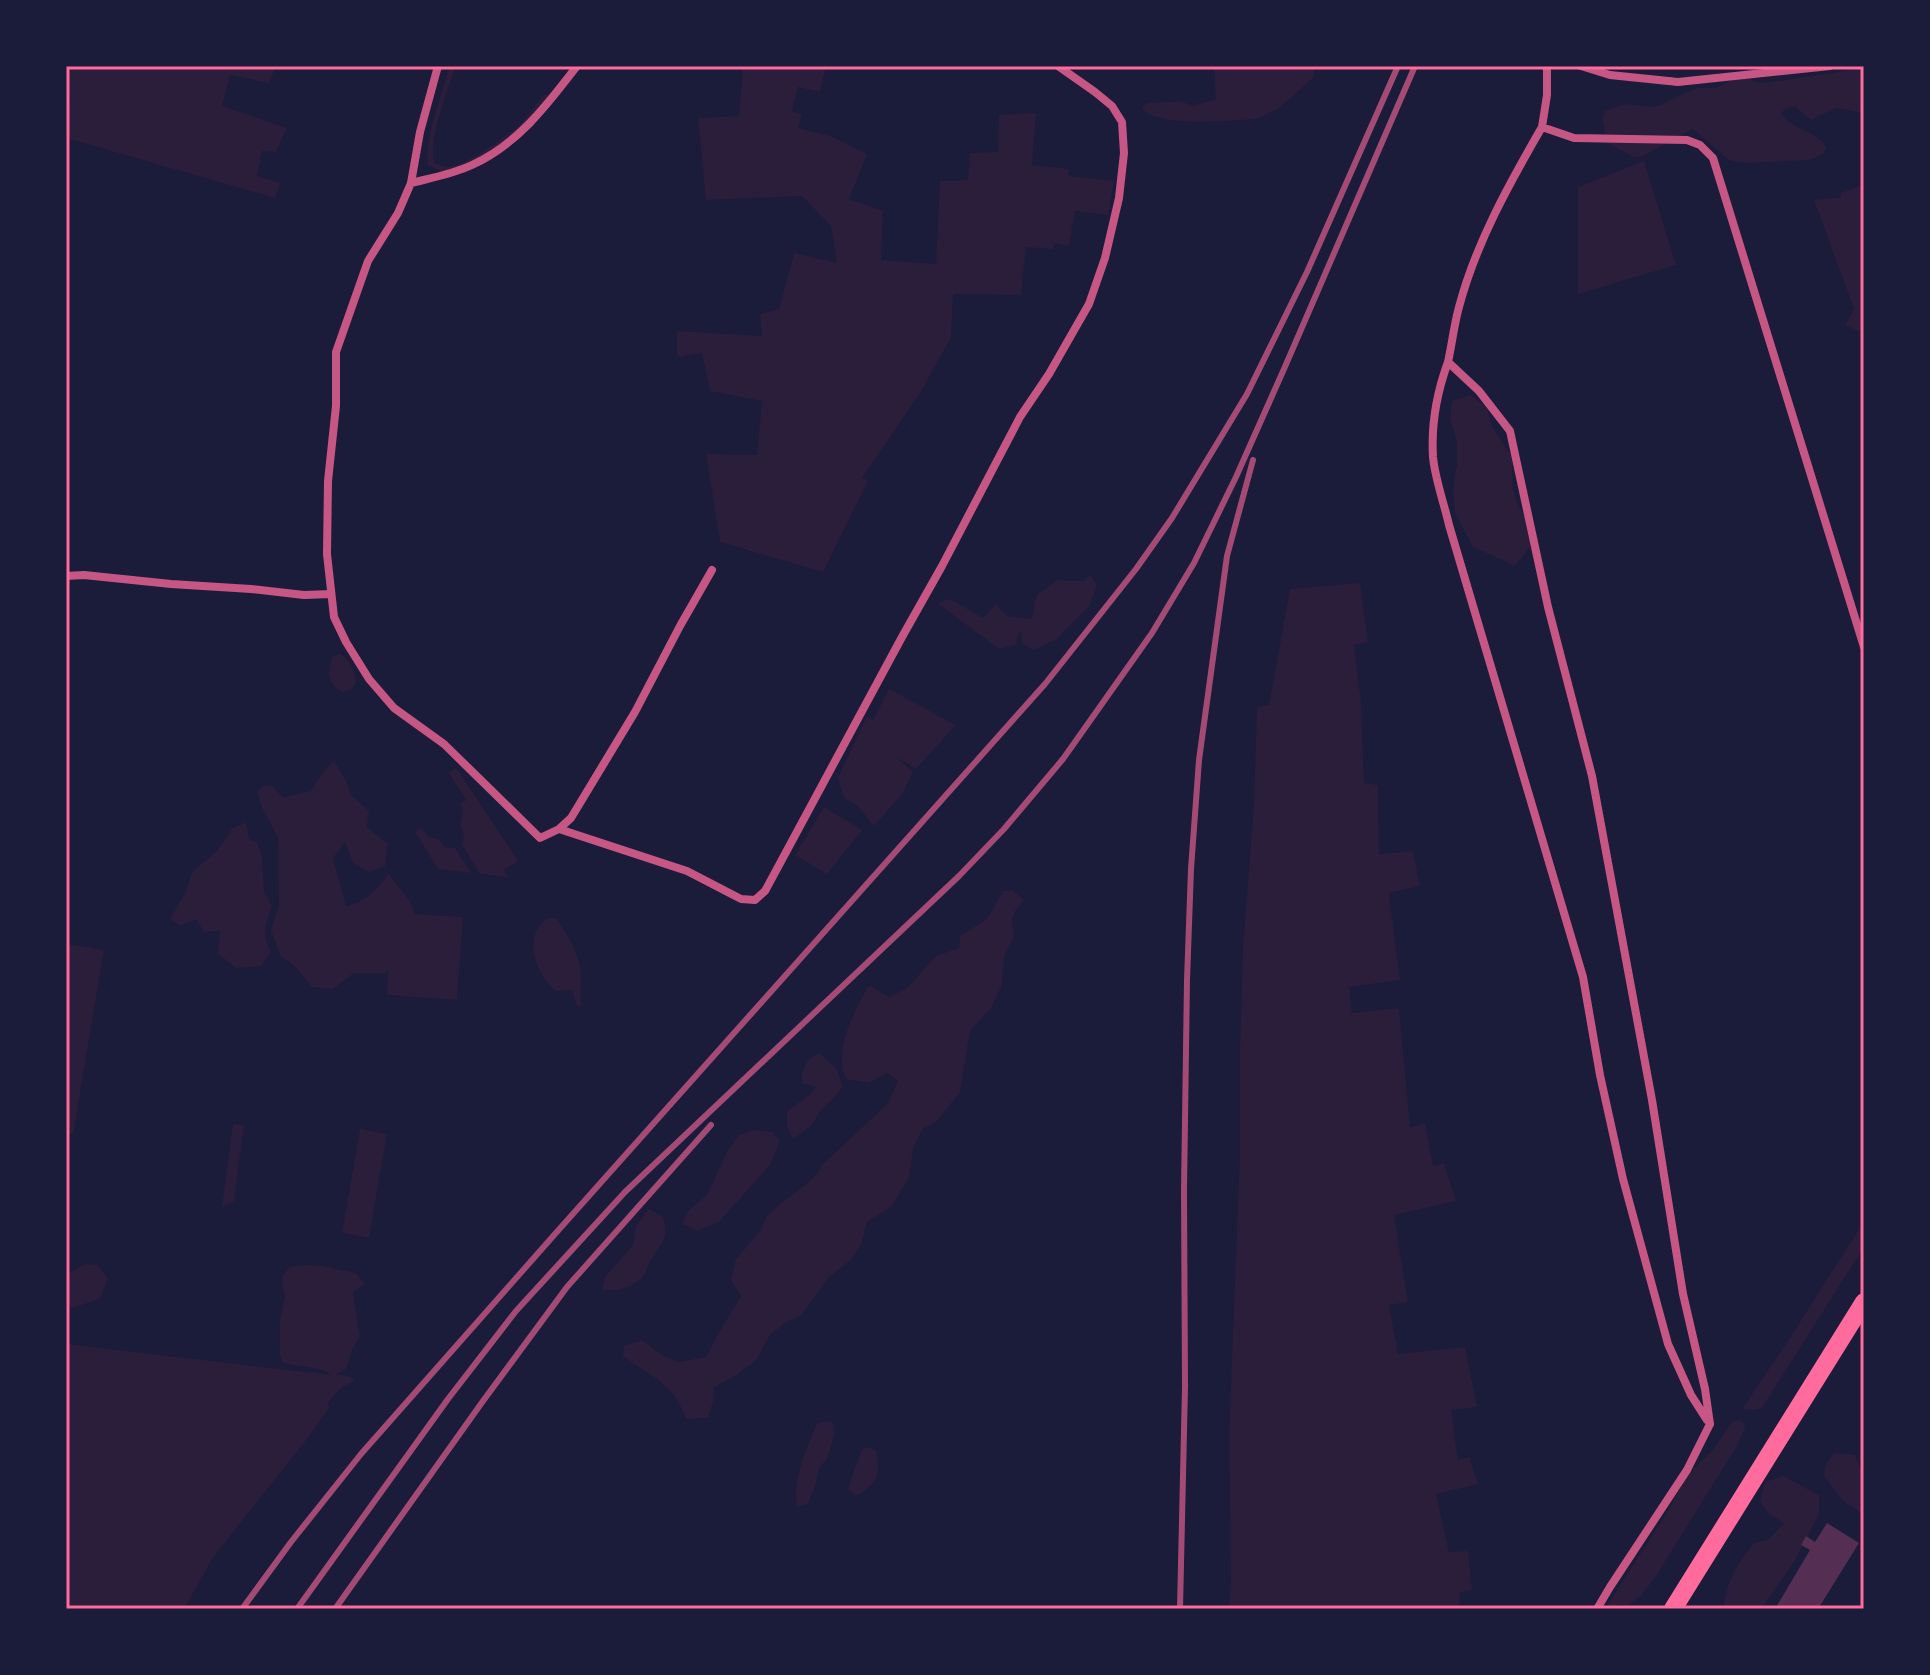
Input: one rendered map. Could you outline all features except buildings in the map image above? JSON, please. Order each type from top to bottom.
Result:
[{"type":"main road","points":[[1673,1609],[1864,1302]]},
{"type":"street","points":[[438,66],[420,132],[411,183],[398,213],[368,261],[336,352],[336,406],[328,481],[327,554],[334,617],[346,642],[369,679],[394,708],[444,744],[540,838],[559,829],[571,818],[635,712],[712,570]]},
{"type":"street","points":[[411,183],[471,166],[502,149],[533,122],[577,66]]},
{"type":"street","points":[[559,829],[687,871],[741,899],[755,900],[765,891],[1020,417],[1089,304],[1105,258],[1119,198],[1124,153],[1122,122],[1112,106],[1058,66]]},
{"type":"street","points":[[1547,66],[1542,127],[1507,187],[1484,236],[1459,306],[1434,410],[1433,458],[1449,525],[1583,977],[1623,1179],[1668,1344],[1691,1395],[1710,1424]]},
{"type":"street","points":[[1581,66],[1610,75],[1678,82],[1830,66]]},
{"type":"street","points":[[1542,127],[1574,138],[1687,140],[1700,145],[1713,158],[1864,647]]},
{"type":"street","points":[[1448,362],[1479,391],[1510,431],[1548,607],[1592,776],[1652,1100],[1683,1294],[1710,1424],[1687,1470],[1597,1609]]},
{"type":"street","points":[[66,576],[84,575],[304,595],[331,594]]},
{"type":"shaded area","points":[[66,66],[276,66],[269,83],[230,75],[222,106],[287,128],[276,152],[262,151],[257,176],[280,183],[275,198],[66,138],[70,100],[66,98]]},
{"type":"shaded area","points":[[450,66],[456,66],[440,115],[433,154],[435,163],[441,165],[450,167],[460,164],[488,148],[521,123],[545,94],[549,96],[502,143],[474,160],[442,172],[428,165],[427,155]]},
{"type":"shaded area","points":[[743,66],[826,66],[820,92],[798,87],[792,111],[802,115],[798,128],[830,136],[867,154],[849,199],[883,211],[881,260],[936,264],[940,181],[968,180],[970,153],[998,152],[999,115],[1036,113],[1032,165],[1068,169],[1069,176],[1114,181],[1108,215],[1075,211],[1069,246],[1054,243],[1053,249],[1026,247],[1021,295],[953,294],[951,338],[920,393],[862,478],[868,481],[823,572],[720,542],[706,454],[757,455],[762,401],[710,391],[702,353],[677,357],[677,331],[762,336],[760,314],[779,309],[794,253],[837,263],[831,226],[802,196],[706,200],[698,118],[739,116]]},
{"type":"shaded area","points":[[1214,66],[1313,66],[1314,77],[1279,107],[1254,119],[1180,121],[1143,110],[1143,105],[1149,103],[1180,101],[1194,106],[1216,99]]},
{"type":"shaded area","points":[[1864,68],[1864,113],[1836,108],[1811,120],[1794,106],[1781,113],[1791,123],[1817,137],[1826,147],[1823,154],[1810,160],[1730,161],[1693,129],[1641,157],[1634,157],[1607,143],[1602,118],[1605,111],[1625,104],[1655,107],[1697,88],[1715,88],[1744,75],[1756,82],[1766,83]]},
{"type":"shaded area","points":[[1644,161],[1676,265],[1578,294],[1578,187]]},
{"type":"shaded area","points":[[1864,185],[1864,334],[1845,325],[1854,309],[1814,200],[1841,197],[1840,193]]},
{"type":"shaded area","points":[[1470,395],[1487,407],[1491,425],[1512,457],[1513,488],[1518,506],[1535,531],[1530,547],[1515,566],[1473,547],[1455,513],[1453,488],[1457,441],[1450,419],[1452,401]]},
{"type":"shaded area","points":[[1090,574],[1097,585],[1090,605],[1056,640],[1033,650],[1022,643],[1021,632],[1016,645],[999,649],[937,603],[950,599],[983,618],[996,604],[1007,616],[1032,619],[1036,596],[1057,580],[1084,581]]},
{"type":"shaded area","points":[[1360,583],[1368,642],[1354,645],[1361,702],[1364,783],[1378,785],[1379,854],[1413,851],[1420,886],[1389,893],[1400,980],[1349,987],[1352,1013],[1399,1008],[1410,1128],[1425,1123],[1433,1166],[1444,1163],[1456,1201],[1394,1215],[1408,1302],[1389,1305],[1398,1354],[1465,1347],[1477,1407],[1451,1410],[1458,1460],[1469,1457],[1478,1484],[1436,1494],[1449,1552],[1468,1551],[1472,1590],[1460,1592],[1459,1609],[1229,1609],[1229,1437],[1240,1153],[1243,947],[1254,803],[1257,707],[1269,705],[1290,589]]},
{"type":"shaded area","points":[[340,654],[352,666],[356,683],[350,690],[342,692],[333,685],[329,672],[333,656]]},
{"type":"shaded area","points":[[889,689],[956,725],[916,769],[896,757],[913,772],[903,793],[874,826],[857,805],[844,798],[838,778],[867,716],[873,720]]},
{"type":"shaded area","points":[[334,761],[351,795],[369,811],[367,827],[388,844],[385,866],[369,872],[353,863],[345,842],[333,858],[346,906],[370,894],[389,874],[411,903],[415,914],[463,917],[457,1000],[387,995],[388,971],[354,973],[333,989],[312,987],[293,964],[281,957],[271,930],[279,905],[278,837],[262,808],[257,791],[265,785],[272,786],[283,797],[311,791]]},
{"type":"shaded area","points":[[455,768],[518,861],[504,870],[508,877],[480,874],[462,845],[464,835],[460,825],[463,810],[460,804],[466,800],[449,773]]},
{"type":"shaded area","points":[[824,807],[862,830],[827,874],[795,855]]},
{"type":"shaded area","points":[[246,822],[249,839],[257,842],[262,856],[264,891],[272,906],[265,934],[271,952],[261,966],[236,968],[218,954],[220,931],[204,932],[196,919],[180,926],[170,919],[186,892],[192,872],[218,850],[232,829]]},
{"type":"shaded area","points":[[421,828],[429,837],[439,839],[445,847],[455,848],[471,873],[438,869],[415,832]]},
{"type":"shaded area","points":[[1012,890],[1024,900],[1012,921],[1014,937],[1004,957],[1002,985],[991,1008],[970,1031],[960,1092],[937,1121],[923,1129],[913,1148],[909,1178],[891,1207],[867,1222],[861,1245],[851,1260],[828,1278],[802,1315],[769,1336],[757,1359],[737,1375],[714,1387],[708,1418],[686,1419],[668,1388],[623,1356],[624,1346],[642,1340],[678,1362],[706,1357],[741,1296],[731,1280],[736,1259],[760,1231],[767,1216],[817,1174],[821,1166],[888,1103],[898,1081],[887,1073],[869,1083],[846,1079],[842,1056],[844,1043],[869,985],[889,997],[907,988],[936,956],[959,948],[960,936],[987,919],[1003,891]]},
{"type":"shaded area","points":[[548,918],[556,918],[579,960],[581,1008],[576,1004],[572,990],[556,991],[549,984],[534,955],[535,934]]},
{"type":"shaded area","points":[[66,944],[104,950],[73,1134],[66,1133]]},
{"type":"shaded area","points":[[819,1053],[836,1068],[843,1086],[811,1126],[793,1139],[787,1126],[787,1112],[816,1087],[803,1083],[801,1076],[807,1061]]},
{"type":"shaded area","points":[[233,1124],[244,1125],[234,1201],[222,1207]]},
{"type":"shaded area","points":[[360,1129],[387,1134],[369,1238],[342,1233]]},
{"type":"shaded area","points":[[754,1130],[772,1132],[780,1141],[770,1165],[719,1222],[697,1231],[682,1224],[689,1210],[707,1195],[728,1150],[739,1135]]},
{"type":"shaded area","points":[[649,1209],[663,1217],[665,1235],[662,1243],[644,1274],[634,1284],[602,1290],[605,1277],[633,1245],[636,1226]]},
{"type":"shaded area","points":[[1864,1221],[1864,1247],[1762,1408],[1742,1409],[1786,1344]]},
{"type":"shaded area","points":[[85,1264],[98,1265],[108,1279],[100,1299],[72,1308],[66,1303],[66,1277]]},
{"type":"shaded area","points":[[307,1265],[356,1273],[365,1284],[353,1293],[360,1337],[346,1369],[336,1374],[355,1380],[339,1390],[328,1403],[329,1408],[304,1443],[214,1556],[184,1609],[66,1609],[66,1344],[331,1375],[314,1368],[283,1363],[280,1355],[280,1320],[285,1297],[283,1275],[290,1267]]},
{"type":"shaded area","points":[[1739,1420],[1745,1428],[1737,1446],[1656,1576],[1641,1596],[1624,1608],[1618,1604],[1614,1609],[1605,1609],[1668,1511],[1687,1475],[1714,1449],[1732,1422]]},
{"type":"shaded area","points":[[833,1422],[834,1435],[828,1457],[819,1468],[808,1504],[797,1507],[796,1486],[801,1465],[817,1424]]},
{"type":"shaded area","points":[[869,1447],[876,1451],[878,1472],[869,1487],[856,1496],[848,1490],[862,1449]]},
{"type":"shaded area","points":[[1834,1453],[1855,1455],[1864,1476],[1864,1515],[1843,1501],[1824,1476],[1825,1466]]},
{"type":"shaded area","points":[[1783,1476],[1819,1495],[1819,1514],[1794,1562],[1761,1609],[1724,1609],[1730,1582],[1744,1556],[1755,1542],[1768,1540],[1784,1523],[1769,1514],[1760,1501],[1765,1482]]},
{"type":"railway","points":[[242,1609],[361,1454],[1045,684],[1136,569],[1172,518],[1247,394],[1307,272],[1398,66]]},
{"type":"railway","points":[[297,1609],[448,1399],[516,1311],[625,1192],[959,876],[1004,829],[1063,759],[1152,633],[1194,563],[1236,477],[1415,66]]},
{"type":"railway","points":[[1180,1609],[1191,869],[1199,760],[1227,556],[1253,460]]},
{"type":"railway","points":[[335,1609],[567,1287],[711,1125]]}]
